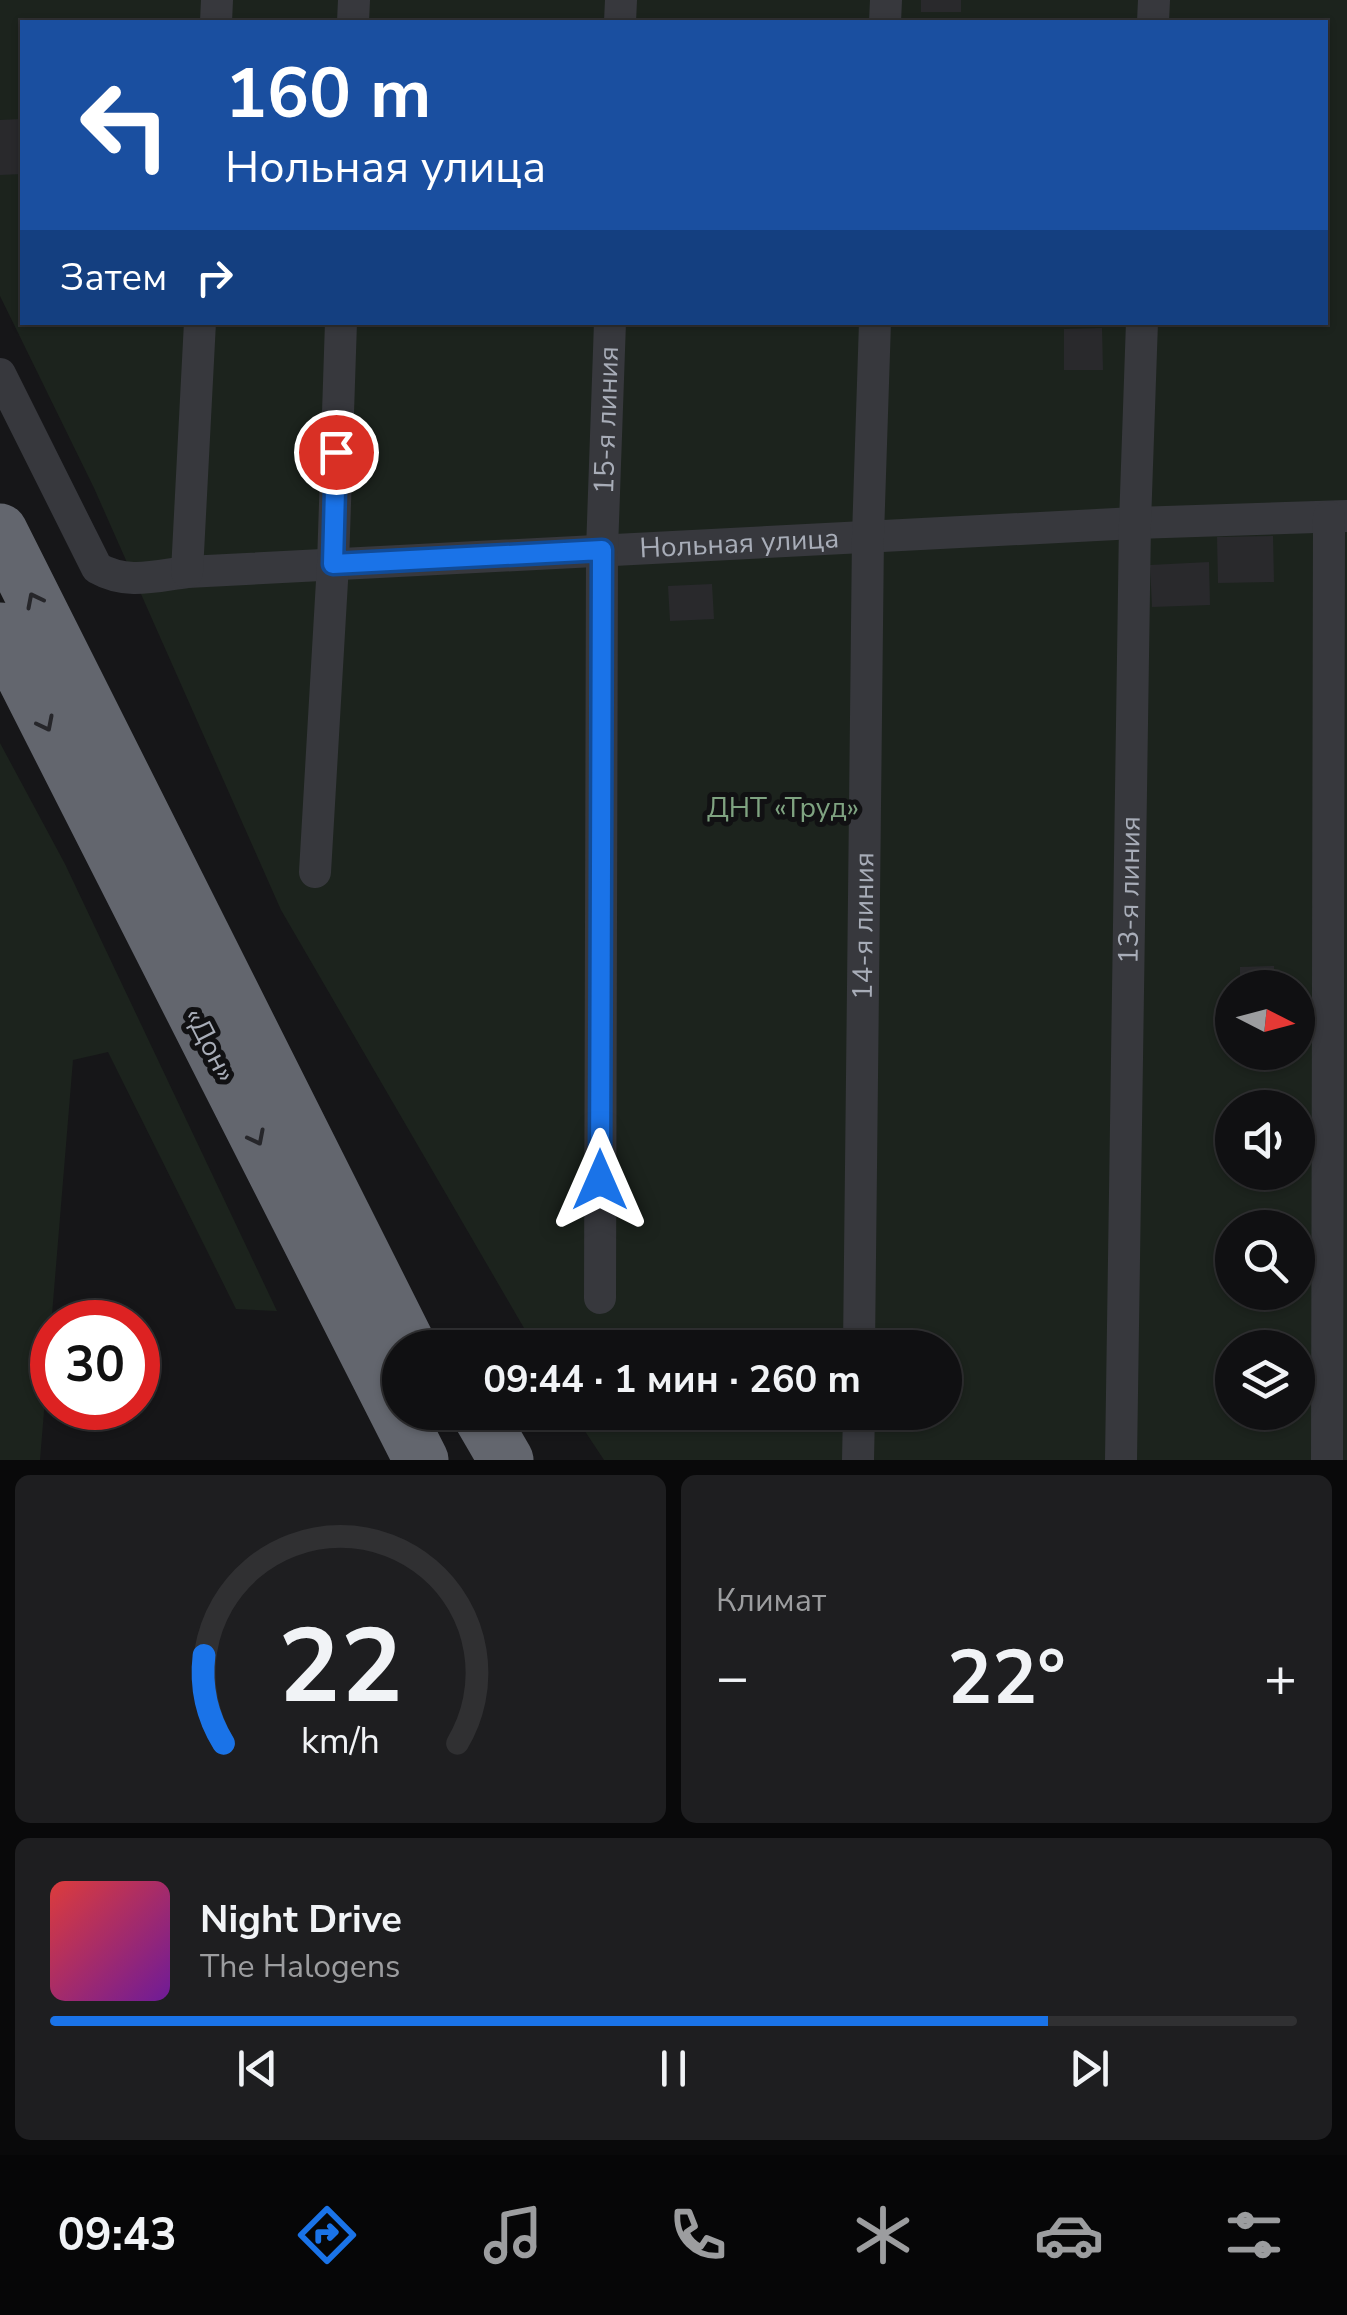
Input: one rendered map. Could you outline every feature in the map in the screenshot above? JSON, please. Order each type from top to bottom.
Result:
[{"type":"highway","name":"«Дон»","points":[[0,531],[401,1330]]},
{"type":"highway","name":"«Дон»","points":[[0,630],[422,1460]]},
{"type":"highway","name":"«Дон»","points":[[69,669],[176,819],[436,1330]]},
{"type":"highway","points":[[452,1430],[467,1460]]},
{"type":"highway","points":[[488,1430],[506,1460]]},
{"type":"street","points":[[187,572],[200,325]]},
{"type":"street","points":[[315,872],[333,564],[341,325]]},
{"type":"street","name":"15-я линия","points":[[600,1298],[602,550],[610,325]]},
{"type":"street","name":"14-я линия","points":[[860,1330],[868,536],[875,325]]},
{"type":"street","name":"13-я линия","points":[[1121,1460],[1135,524],[1142,325]]},
{"type":"street","name":"Нольная улица","points":[[0,374],[97,568],[114,578],[133,580],[187,572],[868,536],[1338,516]]},
{"type":"street","points":[[1326,1460],[1338,516]]},
{"type":"street","points":[[858,1460],[859,1430]]},
{"type":"green space","name":"ДНТ «Труд»","points":[[0,0],[1347,0],[1347,1460],[604,1460],[584,1430],[962,1430],[962,1330],[525,1330],[281,910],[94,488],[0,296]]},
{"type":"green space","points":[[0,743],[65,864],[277,1311],[236,1309],[108,1052],[73,1060],[53,1300],[30,1300],[30,1430],[42,1430],[40,1460],[0,1460]]},
{"type":"building","points":[[921,0],[961,0],[961,12],[921,12]]},
{"type":"building","points":[[20,119],[20,174],[0,175],[0,120]]},
{"type":"building","points":[[1102,328],[1103,370],[1064,370],[1064,329]]},
{"type":"building","points":[[1273,536],[1274,582],[1218,583],[1217,537]]},
{"type":"building","points":[[1209,562],[1210,605],[1152,607],[1150,565]]},
{"type":"building","points":[[712,584],[714,619],[670,621],[668,586]]},
{"type":"building","points":[[1274,966],[1274,970],[1240,970]]},
{"type":"route","points":[[336,452],[333,564],[602,550],[600,1180]]}]
